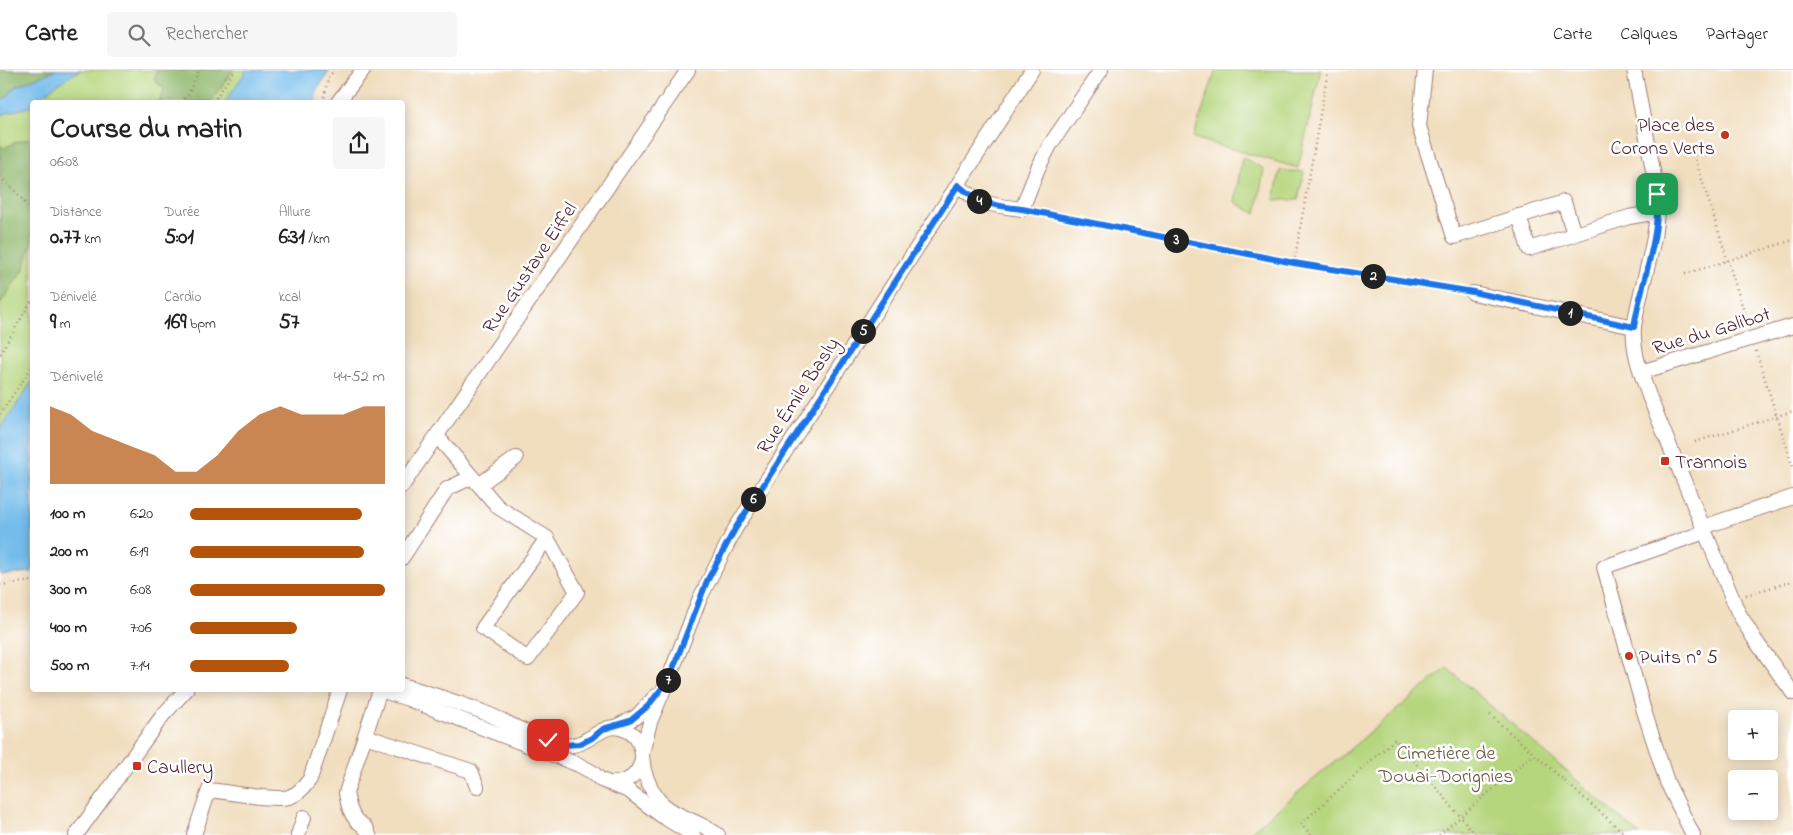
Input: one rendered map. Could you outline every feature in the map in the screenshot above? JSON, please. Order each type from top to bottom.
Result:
[{"type":"street","points":[[340,100],[362,70]]},
{"type":"street","name":"Rue Gustave Eiffel","points":[[405,482],[688,70]]},
{"type":"street","name":"Rue Émile Basly","points":[[642,756],[650,722],[707,581],[735,529],[1032,70]]},
{"type":"street","points":[[958,185],[970,196],[983,202],[1022,209],[1038,168],[1050,145],[1101,70]]},
{"type":"street","points":[[1425,70],[1420,126],[1454,237],[1564,202],[1574,234]]},
{"type":"street","points":[[1634,70],[1656,186],[1658,212],[1655,234],[1634,327],[1634,346],[1641,372],[1738,612],[1755,640],[1793,693]]},
{"type":"street","points":[[1518,216],[1529,249],[1629,217],[1658,212]]},
{"type":"street","points":[[1473,292],[1634,327]]},
{"type":"street","name":"Rue du Galibot","points":[[1641,372],[1793,326]]},
{"type":"street","points":[[437,436],[498,506],[548,538],[577,592],[528,659],[483,628],[548,538]]},
{"type":"street","points":[[405,553],[447,490],[475,481],[516,458]]},
{"type":"street","points":[[1693,835],[1667,782],[1644,712],[1604,567],[1793,497]]},
{"type":"street","name":"Rue Émile Basly","points":[[614,727],[630,721],[641,713],[669,679]]},
{"type":"street","points":[[405,686],[460,703],[561,745],[580,744],[592,738],[600,731],[614,727],[625,729],[632,733],[639,742],[647,780],[659,800],[673,812],[718,835]]},
{"type":"street","points":[[164,714],[176,692]]},
{"type":"street","points":[[76,835],[164,714],[184,692]]},
{"type":"street","points":[[194,835],[209,790],[272,797],[290,796],[302,790],[310,779],[339,692]]},
{"type":"street","points":[[369,835],[368,829],[355,819],[348,807],[346,793],[379,692]]},
{"type":"street","points":[[386,692],[565,759],[592,772],[601,780],[629,790],[662,816],[693,835]]},
{"type":"street","points":[[365,736],[471,771],[477,787]]},
{"type":"street","points":[[592,738],[586,753],[592,772]]},
{"type":"street","points":[[612,783],[624,782],[633,776],[638,770],[642,756]]},
{"type":"street","points":[[298,835],[304,817]]},
{"type":"path","points":[[182,100],[188,95],[199,70]]},
{"type":"path","points":[[214,100],[235,70]]},
{"type":"path","points":[[323,100],[328,79],[334,70]]},
{"type":"path","points":[[1294,263],[1328,70]]},
{"type":"path","points":[[1694,155],[1726,261],[1793,467]]},
{"type":"path","points":[[0,177],[17,193],[30,209]]},
{"type":"path","points":[[1022,209],[1294,263],[1473,292]]},
{"type":"path","points":[[1685,274],[1793,240]]},
{"type":"path","points":[[0,354],[30,303]]},
{"type":"path","points":[[0,414],[30,370]]},
{"type":"path","points":[[1695,442],[1793,411]]},
{"type":"path","points":[[0,585],[30,581]]},
{"type":"path","points":[[1746,595],[1793,581]]},
{"type":"path","points":[[1490,715],[1626,835]]},
{"type":"path","points":[[1311,835],[1301,824],[1395,739],[1476,835]]},
{"type":"path","points":[[1439,835],[1534,754]]},
{"type":"green space","points":[[0,70],[247,70],[226,100],[30,100],[30,385],[0,429]]},
{"type":"green space","points":[[0,70],[55,70],[16,87],[7,97],[0,101]]},
{"type":"green space","points":[[157,70],[233,70],[212,100],[160,100],[164,89],[154,80]]},
{"type":"green space","points":[[1216,70],[1321,70],[1298,168],[1193,138]]},
{"type":"green space","points":[[30,138],[30,248],[24,269],[0,304],[0,145],[4,148],[16,142]]},
{"type":"green space","points":[[1242,157],[1264,169],[1256,214],[1235,202]]},
{"type":"green space","points":[[1280,170],[1304,172],[1298,200],[1274,200]]},
{"type":"green space","name":"Cimetière de Douai-Dorignies","points":[[1447,668],[1640,835],[1247,835]]},
{"type":"water","points":[[55,70],[81,70],[63,80],[39,100],[30,100],[30,107],[0,115],[0,101],[7,97],[15,87]]},
{"type":"water","points":[[247,70],[330,70],[317,90],[315,100],[226,100]]},
{"type":"water","points":[[30,385],[30,572],[0,575],[0,429]]},
{"type":"place","name":"Place des Corons Verts","points":[[1725,135]]},
{"type":"place","name":"Trannois","points":[[1665,461]]},
{"type":"place","name":"Puits n° 5","points":[[1629,656]]},
{"type":"place","name":"Caullery","points":[[137,766]]},
{"type":"route","points":[[548,740],[566,746],[580,744],[592,738],[603,729],[630,721],[641,713],[655,698],[669,679],[707,581],[745,512],[958,185],[970,196],[994,205],[1294,263],[1473,292],[1634,327],[1657,225],[1657,194]]}]
